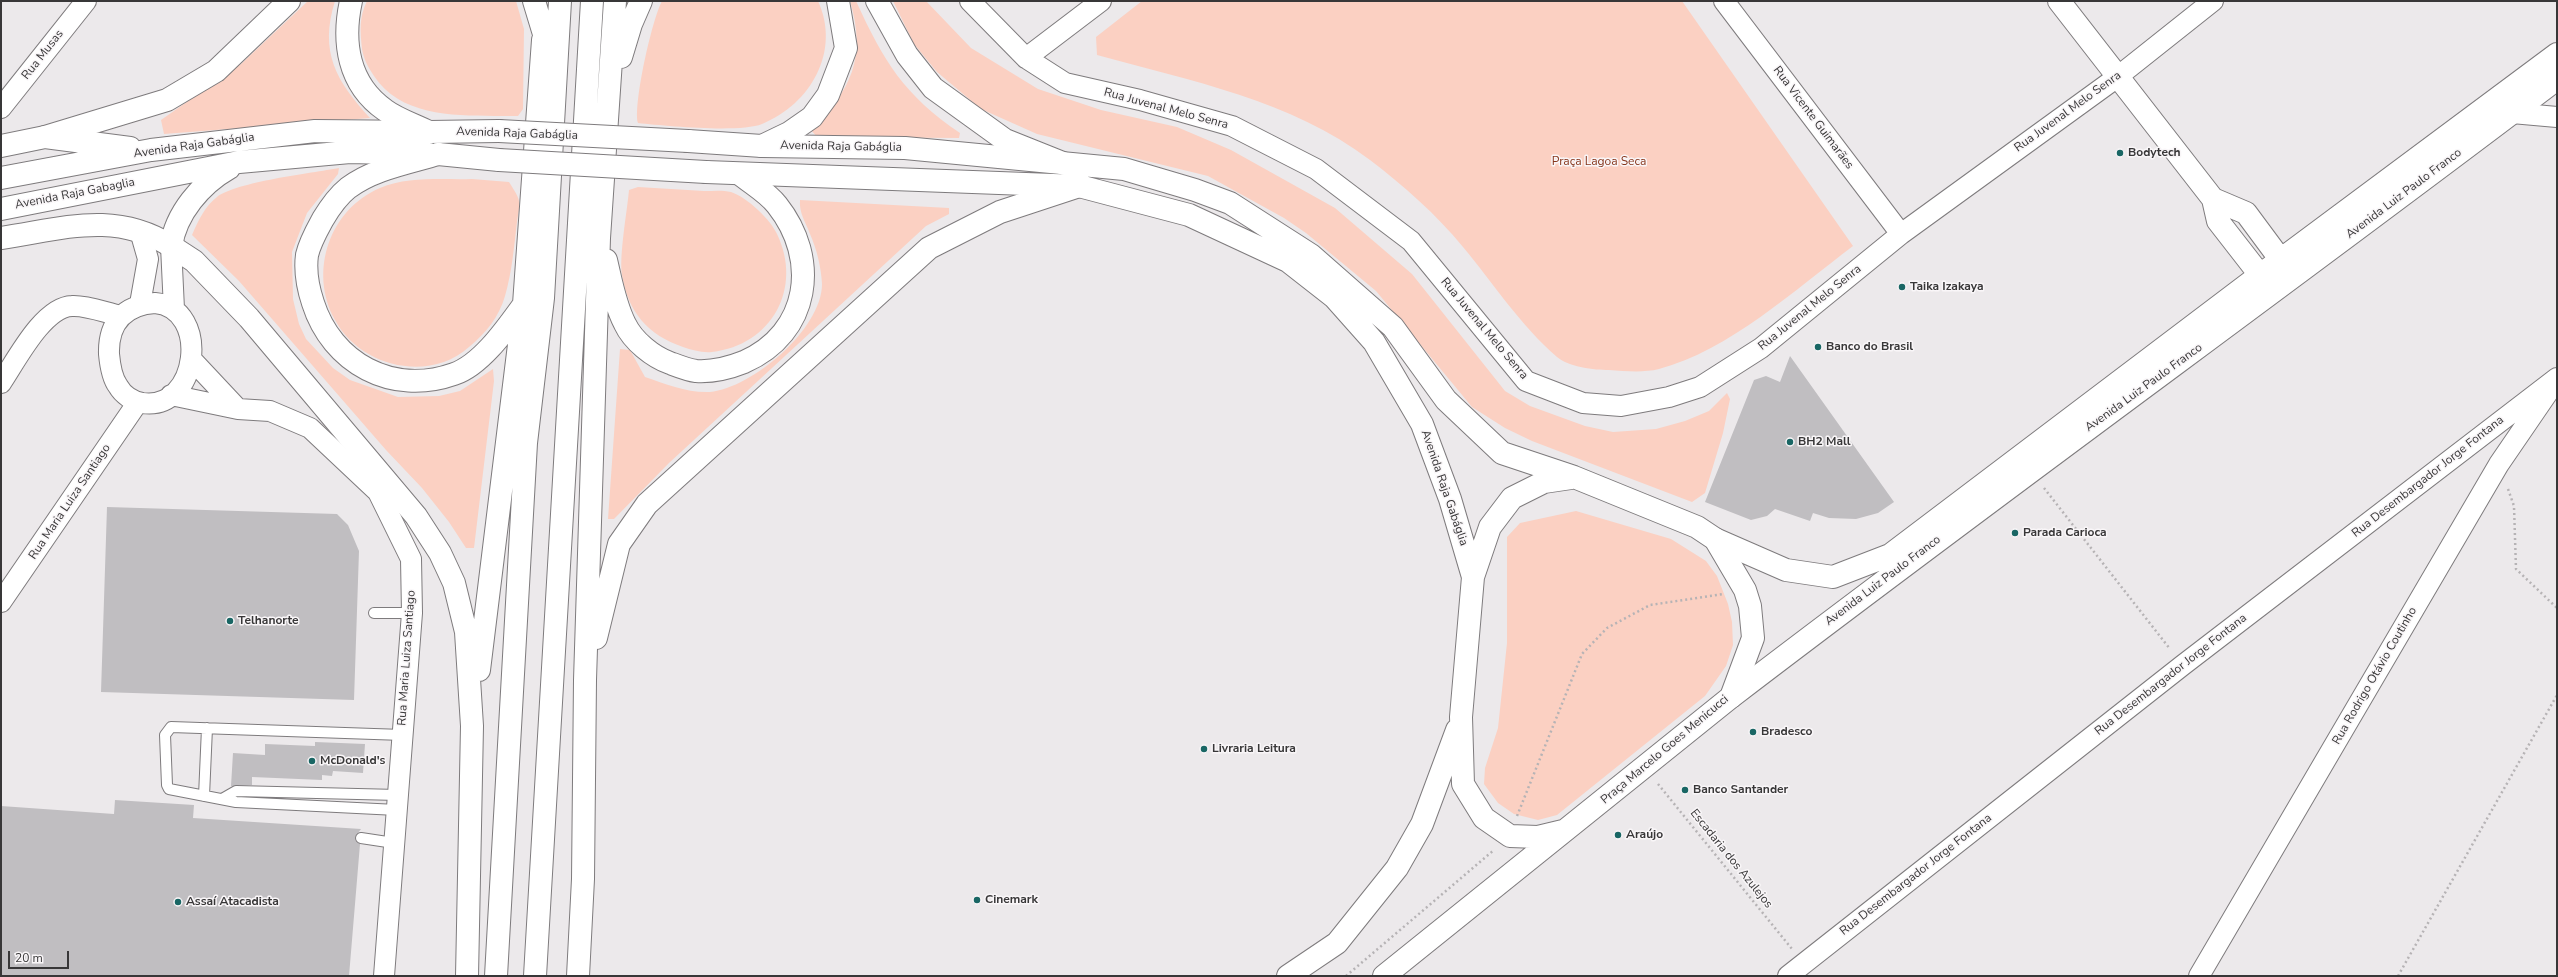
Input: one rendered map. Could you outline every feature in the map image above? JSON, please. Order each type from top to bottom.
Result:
[{"type":"main road","points":[[1,146],[45,137],[168,100],[216,70],[289,1]]},
{"type":"main road","points":[[351,1],[347,18],[346,51],[354,76],[367,93],[385,110],[428,132]]},
{"type":"main road","points":[[534,1],[544,34]]},
{"type":"main road","points":[[472,726],[524,304],[546,1]]},
{"type":"main road","points":[[496,976],[526,443],[543,298],[560,1]]},
{"type":"main road","points":[[536,976],[592,1]]},
{"type":"main road","points":[[578,976],[583,879],[585,680],[599,238],[610,95],[615,1]]},
{"type":"main road","points":[[610,95],[631,24],[641,1]]},
{"type":"main road","points":[[762,146],[789,133],[812,117],[828,95],[846,48],[838,1]]},
{"type":"main road","points":[[878,1],[907,55],[933,88],[1005,140],[1064,164]]},
{"type":"main road","points":[[2059,1],[2116,78],[2213,199],[2218,221],[2260,275]]},
{"type":"main road","name":"Avenida Luiz Paulo Franco","points":[[1715,539],[1786,570],[1833,577],[1890,555],[2534,69],[2557,54]]},
{"type":"main road","name":"Avenida Luiz Paulo Franco","points":[[1730,697],[2030,471],[2285,284],[2557,79]]},
{"type":"main road","name":"Avenida Raja Gabáglia","points":[[1,178],[151,150],[315,130],[498,132],[762,146],[905,148],[1124,169],[1195,190],[1230,203],[1311,255],[1393,327],[1446,400],[1502,453],[1574,477]]},
{"type":"main road","points":[[45,137],[151,150]]},
{"type":"main road","name":"Avenida Raja Gabáglia","points":[[149,180],[239,162],[350,152],[438,154],[500,160],[740,174],[1078,186],[1188,215],[1288,261],[1334,296],[1374,342],[1422,424],[1450,499],[1473,577]]},
{"type":"main road","points":[[438,154],[363,178],[346,189],[328,210],[315,233],[307,255],[309,292],[322,327],[336,347],[369,372],[405,381],[431,379],[455,374],[474,362],[498,339],[524,304]]},
{"type":"main road","points":[[171,246],[175,228],[203,186],[239,162]]},
{"type":"main road","points":[[599,238],[625,325],[643,346],[660,359],[696,371],[719,370],[758,355],[786,329],[802,293],[804,269],[800,244],[791,225],[776,204],[740,174]]},
{"type":"main road","points":[[1,238],[149,180]]},
{"type":"main road","name":"Avenida Raja Gabaglia","points":[[1,209],[149,180]]},
{"type":"main road","points":[[585,680],[619,544],[647,504],[929,248],[1000,212],[1078,186]]},
{"type":"main road","points":[[2213,199],[2246,213],[2289,270],[2285,284]]},
{"type":"main road","points":[[1,238],[91,224],[116,225],[151,233],[194,261],[249,318],[416,516],[440,553],[454,583],[466,632],[472,726],[466,974]]},
{"type":"main road","points":[[1510,836],[1484,818],[1463,784],[1461,718],[1473,577],[1490,527],[1512,498],[1544,482],[1574,477]]},
{"type":"main road","name":"Praça Marcelo Goes Menicucci","points":[[1510,836],[1538,837],[1568,830],[1730,697],[1754,638],[1750,606],[1745,590],[1715,539],[1697,527],[1574,477]]},
{"type":"main road","points":[[1288,976],[1337,943],[1397,868],[1422,824],[1461,718]]},
{"type":"main road","points":[[1384,976],[1484,894],[1568,830]]},
{"type":"street","name":"Rua Musas","points":[[1,108],[86,1]]},
{"type":"street","name":"Rua Juvenal Melo Senra","points":[[970,1],[1026,58],[1065,83],[1140,100],[1232,126],[1316,169],[1411,242],[1526,381],[1583,403],[1621,406],[1669,397],[1700,387],[1761,348],[1902,234],[2116,78],[2213,1]]},
{"type":"street","points":[[1026,58],[1101,1]]},
{"type":"street","name":"Rua Vicente Guimarães","points":[[1724,1],[1902,234]]},
{"type":"street","points":[[2534,69],[2557,67]]},
{"type":"street","points":[[2512,113],[2557,117]]},
{"type":"street","points":[[140,230],[148,259],[140,304]]},
{"type":"street","points":[[171,246],[174,309]]},
{"type":"street","points":[[165,303],[174,309],[183,319],[188,329],[193,361],[182,385],[172,395],[161,402],[138,402],[125,395],[117,386],[110,365],[116,323],[140,304],[165,303]]},
{"type":"street","points":[[1,383],[44,319],[59,309],[72,306],[84,308],[116,323]]},
{"type":"street","points":[[193,361],[238,409]]},
{"type":"street","name":"Rua Rodrigo Otávio Coutinho","points":[[2199,976],[2499,464],[2557,379]]},
{"type":"street","name":"Rua Desembargador Jorge Fontana","points":[[1788,976],[2183,665],[2557,379]]},
{"type":"street","name":"Rua Maria Luiza Santiago","points":[[172,395],[238,409],[270,411],[310,428],[378,492],[411,559],[412,613],[384,976]]},
{"type":"street","name":"Rua Maria Luiza Santiago","points":[[1,602],[138,402]]},
{"type":"lane","points":[[374,613],[412,613]]},
{"type":"lane","points":[[397,802],[236,802],[169,789],[167,785],[165,735],[171,727],[403,735]]},
{"type":"lane","points":[[204,796],[207,728]]},
{"type":"lane","points":[[222,799],[236,791],[397,802]]},
{"type":"lane","points":[[362,838],[394,843]]},
{"type":"path","points":[[2499,464],[2514,506],[2516,569],[2557,608]]},
{"type":"path","points":[[2030,471],[2183,665]]},
{"type":"path","points":[[1346,976],[1510,836],[1582,654],[1607,628],[1650,605],[1745,590]]},
{"type":"path","points":[[2398,976],[2557,695]]},
{"type":"path","name":"Escadaria dos Azulejos","points":[[1644,767],[1804,963]]},
{"type":"green space","points":[[308,1],[335,1],[329,36],[330,51],[334,65],[348,91],[370,118],[164,134],[161,120],[241,64]]},
{"type":"green space","points":[[367,1],[516,1],[524,29],[523,109],[518,116],[480,116],[440,113],[420,109],[403,102],[387,91],[374,76],[366,63],[362,49],[361,24],[364,7]]},
{"type":"green space","points":[[662,1],[818,1],[824,20],[826,38],[823,57],[817,74],[795,103],[779,115],[762,124],[751,127],[720,128],[683,127],[638,123],[638,99],[644,62],[653,25]]},
{"type":"green space","points":[[850,1],[856,1],[886,60],[898,76],[924,105],[960,133],[959,138],[817,137],[811,130],[836,101],[852,72],[856,56],[857,40],[855,21]]},
{"type":"green space","points":[[893,1],[926,1],[971,48],[1038,89],[1101,110],[1177,127],[1231,150],[1335,208],[1412,274],[1505,391],[1530,406],[1585,426],[1613,432],[1656,429],[1685,421],[1709,411],[1727,393],[1730,399],[1723,433],[1705,493],[1692,502],[1532,441],[1505,428],[1472,407],[1376,291],[1306,233],[1284,218],[1208,176],[1037,134],[981,109],[937,72],[914,44]]},
{"type":"green space","name":"Praça Lagoa Seca","points":[[1142,1],[1682,1],[1853,246],[1785,299],[1736,334],[1685,360],[1659,369],[1640,371],[1596,369],[1575,366],[1557,357],[1531,332],[1453,235],[1431,212],[1383,170],[1339,139],[1274,107],[1204,84],[1097,55],[1096,37]]},
{"type":"green space","points":[[339,168],[338,174],[307,213],[292,252],[293,299],[299,324],[306,339],[333,368],[350,380],[398,397],[439,396],[460,391],[493,369],[494,381],[474,548],[466,548],[449,522],[422,488],[386,450],[239,281],[192,235],[205,209],[217,197],[227,192],[240,187],[294,175]]},
{"type":"green space","points":[[426,179],[472,179],[509,182],[519,201],[519,211],[509,278],[505,296],[499,311],[481,336],[469,347],[453,358],[435,365],[416,367],[396,365],[378,359],[361,349],[346,336],[335,320],[327,301],[324,282],[324,262],[329,244],[337,226],[348,211],[363,198],[380,188],[391,184]]},
{"type":"green space","points":[[638,187],[731,192],[751,204],[770,222],[777,234],[784,254],[786,274],[784,293],[777,311],[766,326],[751,338],[733,347],[712,352],[701,352],[686,348],[671,342],[650,329],[635,311],[629,300],[621,267],[629,190]]},
{"type":"green space","points":[[800,200],[949,208],[949,214],[926,226],[669,463],[614,519],[608,519],[620,349],[630,350],[645,377],[677,388],[693,391],[710,392],[727,388],[745,380],[764,368],[798,337],[810,319],[819,301],[822,284],[821,271],[812,240],[801,213]]},
{"type":"green space","points":[[1576,511],[1671,539],[1706,561],[1717,576],[1728,604],[1732,622],[1733,645],[1726,666],[1705,696],[1557,815],[1538,820],[1514,814],[1498,803],[1484,784],[1485,768],[1498,728],[1507,643],[1507,537],[1520,523]]},
{"type":"building","name":"BH2 Mall","points":[[1790,356],[1894,502],[1878,513],[1856,519],[1829,518],[1813,513],[1810,521],[1775,509],[1767,516],[1751,520],[1705,502],[1754,380],[1766,376],[1780,382]]},
{"type":"building","name":"Telhanorte","points":[[107,507],[337,514],[348,525],[359,551],[354,700],[101,692]]},
{"type":"building","name":"McDonald's","points":[[315,742],[365,744],[363,773],[333,771],[332,776],[322,775],[322,780],[252,777],[252,785],[231,786],[233,753],[265,755],[265,744],[315,746]]},
{"type":"building","name":"Assaí Atacadista","points":[[115,800],[194,805],[193,818],[361,829],[355,837],[360,844],[349,976],[1,976],[1,806],[114,814]]},
{"type":"place","name":"Bodytech","points":[[2120,153]]},
{"type":"place","name":"Taika Izakaya","points":[[1902,287]]},
{"type":"place","name":"Banco do Brasil","points":[[1818,347]]},
{"type":"place","name":"BH2 Mall","points":[[1790,442]]},
{"type":"place","name":"Parada Carioca","points":[[2015,533]]},
{"type":"place","name":"Telhanorte","points":[[230,621]]},
{"type":"place","name":"Bradesco","points":[[1753,732]]},
{"type":"place","name":"Livraria Leitura","points":[[1204,749]]},
{"type":"place","name":"McDonald's","points":[[312,761]]},
{"type":"place","name":"Banco Santander","points":[[1685,790]]},
{"type":"place","name":"Araújo","points":[[1618,835]]},
{"type":"place","name":"Cinemark","points":[[977,900]]},
{"type":"place","name":"Assaí Atacadista","points":[[178,902]]}]
